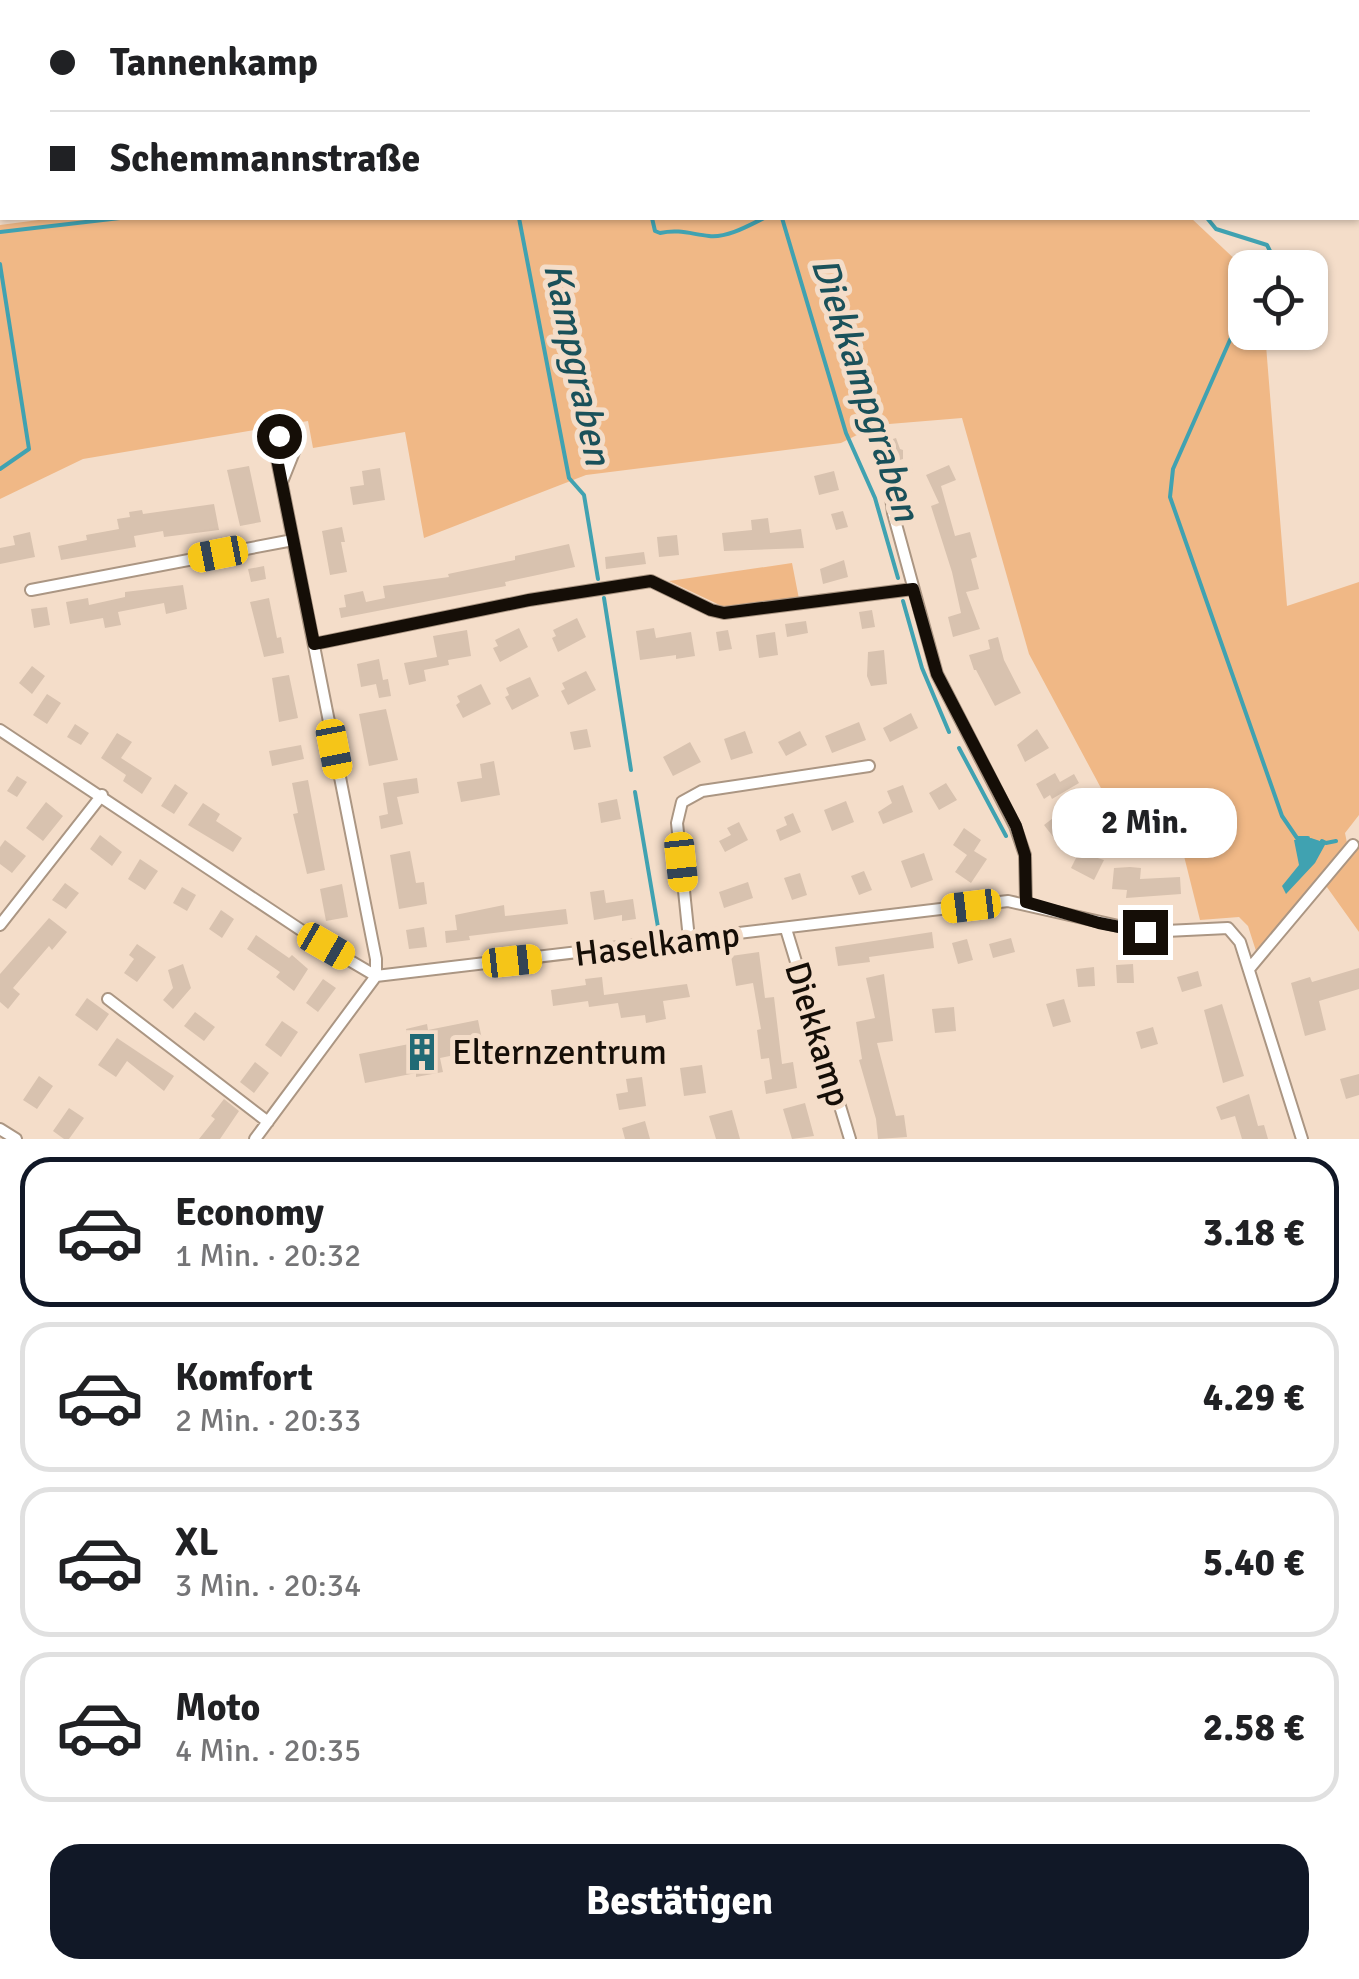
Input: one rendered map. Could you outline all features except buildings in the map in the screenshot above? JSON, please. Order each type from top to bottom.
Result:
[{"type":"street","points":[[255,1139],[376,976],[282,482]]},
{"type":"street","points":[[896,486],[891,497],[893,514],[937,674],[1016,826],[1025,855],[1026,902]]},
{"type":"street","points":[[31,590],[293,540]]},
{"type":"street","points":[[314,644],[529,600],[651,581],[724,613],[913,589]]},
{"type":"street","points":[[0,730],[376,976]]},
{"type":"street","points":[[689,939],[678,824],[682,802],[702,791],[869,766]]},
{"type":"street","points":[[0,925],[102,795]]},
{"type":"street","points":[[1302,1139],[1249,969],[1353,845]]},
{"type":"street","name":"Haselkamp","points":[[376,976],[1008,901],[1145,932],[1228,928],[1240,942],[1249,969]]},
{"type":"street","name":"Diekkamp","points":[[786,929],[850,1139]]},
{"type":"street","points":[[108,999],[268,1122]]},
{"type":"street","points":[[0,1128],[16,1139]]},
{"type":"shaded area","points":[[39,220],[1193,220],[1228,253],[1228,350],[1266,350],[1287,606],[1359,582],[1359,815],[1345,833],[1347,843],[1256,951],[1248,926],[1239,917],[1200,920],[1174,816],[1109,803],[1029,654],[962,418],[877,425],[841,443],[586,475],[424,538],[405,432],[313,448],[308,421],[83,459],[0,499],[0,225]]},
{"type":"shaded area","points":[[792,563],[799,599],[728,609],[669,581]]},
{"type":"shaded area","points":[[1359,842],[1359,932],[1324,883]]},
{"type":"water","points":[[1311,838],[1326,843],[1315,863],[1286,894],[1282,886],[1299,865],[1294,840]]},
{"type":"waterway","points":[[0,232],[103,220]]},
{"type":"waterway","name":"Kampgraben","points":[[519,220],[569,478],[584,495],[598,579]]},
{"type":"waterway","name":"Diekkampgraben","points":[[652,220],[655,231],[660,233],[716,236],[760,220]]},
{"type":"waterway","name":"Diekkampgraben","points":[[783,220],[846,433],[875,498],[898,578]]},
{"type":"waterway","points":[[1209,220],[1216,229],[1267,245],[1270,250]]},
{"type":"waterway","points":[[0,264],[29,449],[0,469]]},
{"type":"waterway","points":[[1228,344],[1173,469],[1170,497],[1282,816],[1297,838],[1308,838]]},
{"type":"waterway","name":"Kampgraben","points":[[604,598],[631,770]]},
{"type":"waterway","name":"Diekkampgraben","points":[[903,601],[922,668],[949,732]]},
{"type":"waterway","name":"Diekkampgraben","points":[[959,748],[1006,836]]},
{"type":"waterway","name":"Kampgraben","points":[[635,792],[659,933]]},
{"type":"waterway","points":[[1322,841],[1336,841]]},
{"type":"place","name":"Elternzentrum","points":[[422,1052]]},
{"type":"route","points":[[279,436],[274,444],[314,644],[529,600],[651,581],[724,613],[913,589],[937,674],[1016,826],[1025,855],[1026,902],[1145,932]]}]
